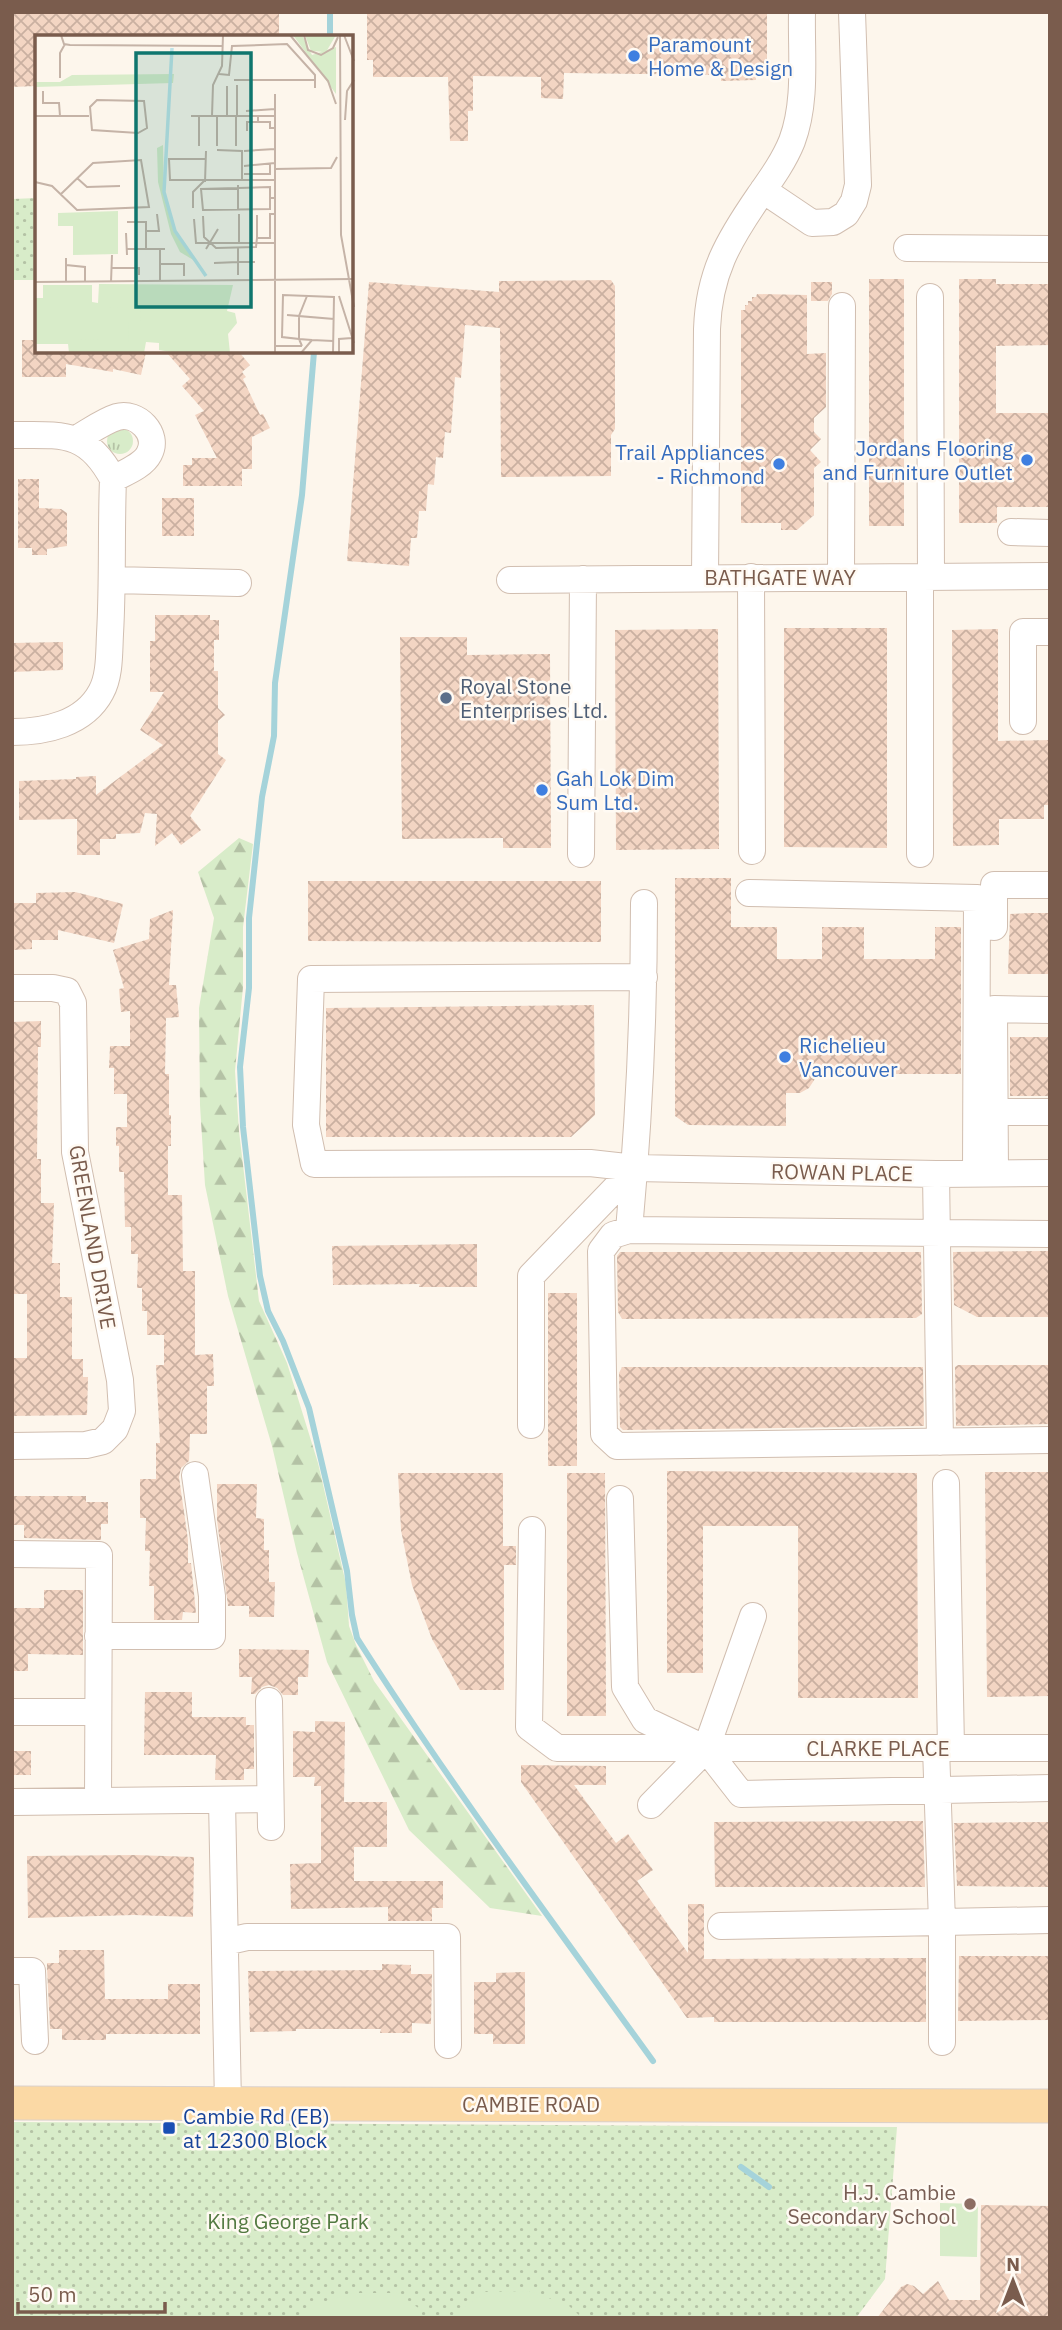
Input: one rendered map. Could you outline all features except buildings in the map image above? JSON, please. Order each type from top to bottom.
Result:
[{"type":"main road","name":"CAMBIE ROAD","points":[[12,2103],[1050,2106]]},
{"type":"street","points":[[705,577],[707,329],[710,293],[726,247],[784,157],[798,120],[802,12]]},
{"type":"street","points":[[763,190],[812,223],[833,222],[846,214],[854,201],[858,184],[852,12]]},
{"type":"street","points":[[907,248],[1050,249]]},
{"type":"street","points":[[920,854],[930,297]]},
{"type":"street","points":[[841,577],[842,306]]},
{"type":"street","points":[[12,435],[78,438],[119,416],[132,418],[146,426],[152,437],[149,454],[135,467],[113,478]]},
{"type":"street","points":[[12,732],[63,725],[88,709],[102,691],[108,665],[113,580],[113,478],[95,451],[78,438]]},
{"type":"street","points":[[1011,532],[1050,533]]},
{"type":"street","name":"BATHGATE WAY","points":[[510,580],[1050,576]]},
{"type":"street","points":[[751,577],[752,851]]},
{"type":"street","points":[[582,853],[583,579]]},
{"type":"street","points":[[113,580],[238,583]]},
{"type":"street","points":[[1023,721],[1023,632],[1050,632]]},
{"type":"street","points":[[986,1173],[995,1112],[994,885],[1050,885]]},
{"type":"street","points":[[750,893],[976,898],[986,1173]]},
{"type":"street","points":[[629,1230],[635,1168],[643,977],[643,903]]},
{"type":"street","name":"ROWAN PLACE","points":[[643,977],[311,979],[306,1125],[314,1164],[590,1164],[635,1168],[936,1174],[1050,1173]]},
{"type":"street","name":"GREENLAND DRIVE","points":[[12,988],[53,988],[67,991],[74,1003],[75,1152],[120,1380],[122,1411],[115,1429],[103,1441],[86,1445],[12,1446]]},
{"type":"street","points":[[994,1009],[1050,1010]]},
{"type":"street","points":[[995,1112],[1050,1112]]},
{"type":"street","points":[[531,1425],[531,1276],[635,1168]]},
{"type":"street","points":[[936,1174],[940,1442]]},
{"type":"street","points":[[1050,1234],[629,1230],[613,1235],[601,1251],[604,1434],[617,1446],[1050,1440]]},
{"type":"street","points":[[98,1636],[212,1636],[212,1596],[195,1475]]},
{"type":"street","points":[[942,2042],[938,1790],[944,1748],[946,1483]]},
{"type":"street","points":[[620,1499],[625,1687],[645,1720],[706,1749],[741,1794],[1050,1788]]},
{"type":"street","name":"CLARKE PLACE","points":[[532,1530],[529,1727],[557,1748],[1050,1748]]},
{"type":"street","points":[[12,1554],[99,1555],[98,1801]]},
{"type":"street","points":[[651,1805],[706,1749],[753,1616]]},
{"type":"street","points":[[268,1702],[271,1827]]},
{"type":"street","points":[[12,1712],[98,1712]]},
{"type":"street","points":[[12,1802],[270,1799]]},
{"type":"street","points":[[222,1800],[228,2104]]},
{"type":"street","points":[[721,1926],[1050,1920]]},
{"type":"street","points":[[225,1942],[247,1937],[447,1937],[448,2045]]},
{"type":"street","points":[[12,1971],[32,1971],[35,2041]]},
{"type":"green space","points":[[35,198],[35,280],[12,280],[12,199]]},
{"type":"green space","points":[[120,428],[129,432],[133,441],[129,450],[120,454],[111,450],[107,441],[111,432]]},
{"type":"green space","points":[[239,838],[253,844],[243,927],[243,987],[235,1071],[239,1131],[259,1301],[287,1363],[318,1463],[346,1584],[349,1626],[374,1681],[542,1916],[490,1908],[409,1830],[327,1662],[297,1553],[272,1446],[228,1296],[205,1185],[200,1105],[199,1008],[214,918],[198,872]]},
{"type":"green space","name":"King George Park","points":[[12,2122],[897,2127],[885,2279],[856,2318],[12,2318]]},
{"type":"green space","points":[[940,2203],[978,2204],[977,2257],[940,2256]]},
{"type":"green space","points":[[529,2291],[568,2305],[582,2318],[463,2318],[464,2307],[485,2292]]},
{"type":"green space","points":[[354,2293],[396,2293],[420,2309],[420,2318],[300,2318],[316,2304]]},
{"type":"waterway","points":[[330,12],[330,35]]},
{"type":"waterway","points":[[314,354],[302,495],[275,683],[274,736],[262,797],[249,918],[249,988],[240,1067],[243,1127],[260,1276],[268,1311],[283,1341],[309,1408],[347,1571],[357,1638],[464,1799],[653,2061]]},
{"type":"waterway","points":[[741,2167],[769,2187]]},
{"type":"place","name":"Paramount Home & Design","points":[[634,56]]},
{"type":"place","name":"Jordans Flooring and Furniture Outlet","points":[[1027,460]]},
{"type":"place","name":"Trail Appliances - Richmond","points":[[779,464]]},
{"type":"place","name":"Royal Stone Enterprises Ltd.","points":[[446,698]]},
{"type":"place","name":"Gah Lok Dim Sum Ltd.","points":[[542,790]]},
{"type":"place","name":"Richelieu Vancouver","points":[[785,1057]]},
{"type":"place","name":"Cambie Rd (EB) at 12300 Block","points":[[169,2128]]},
{"type":"place","name":"H.J. Cambie Secondary School","points":[[970,2204]]}]
